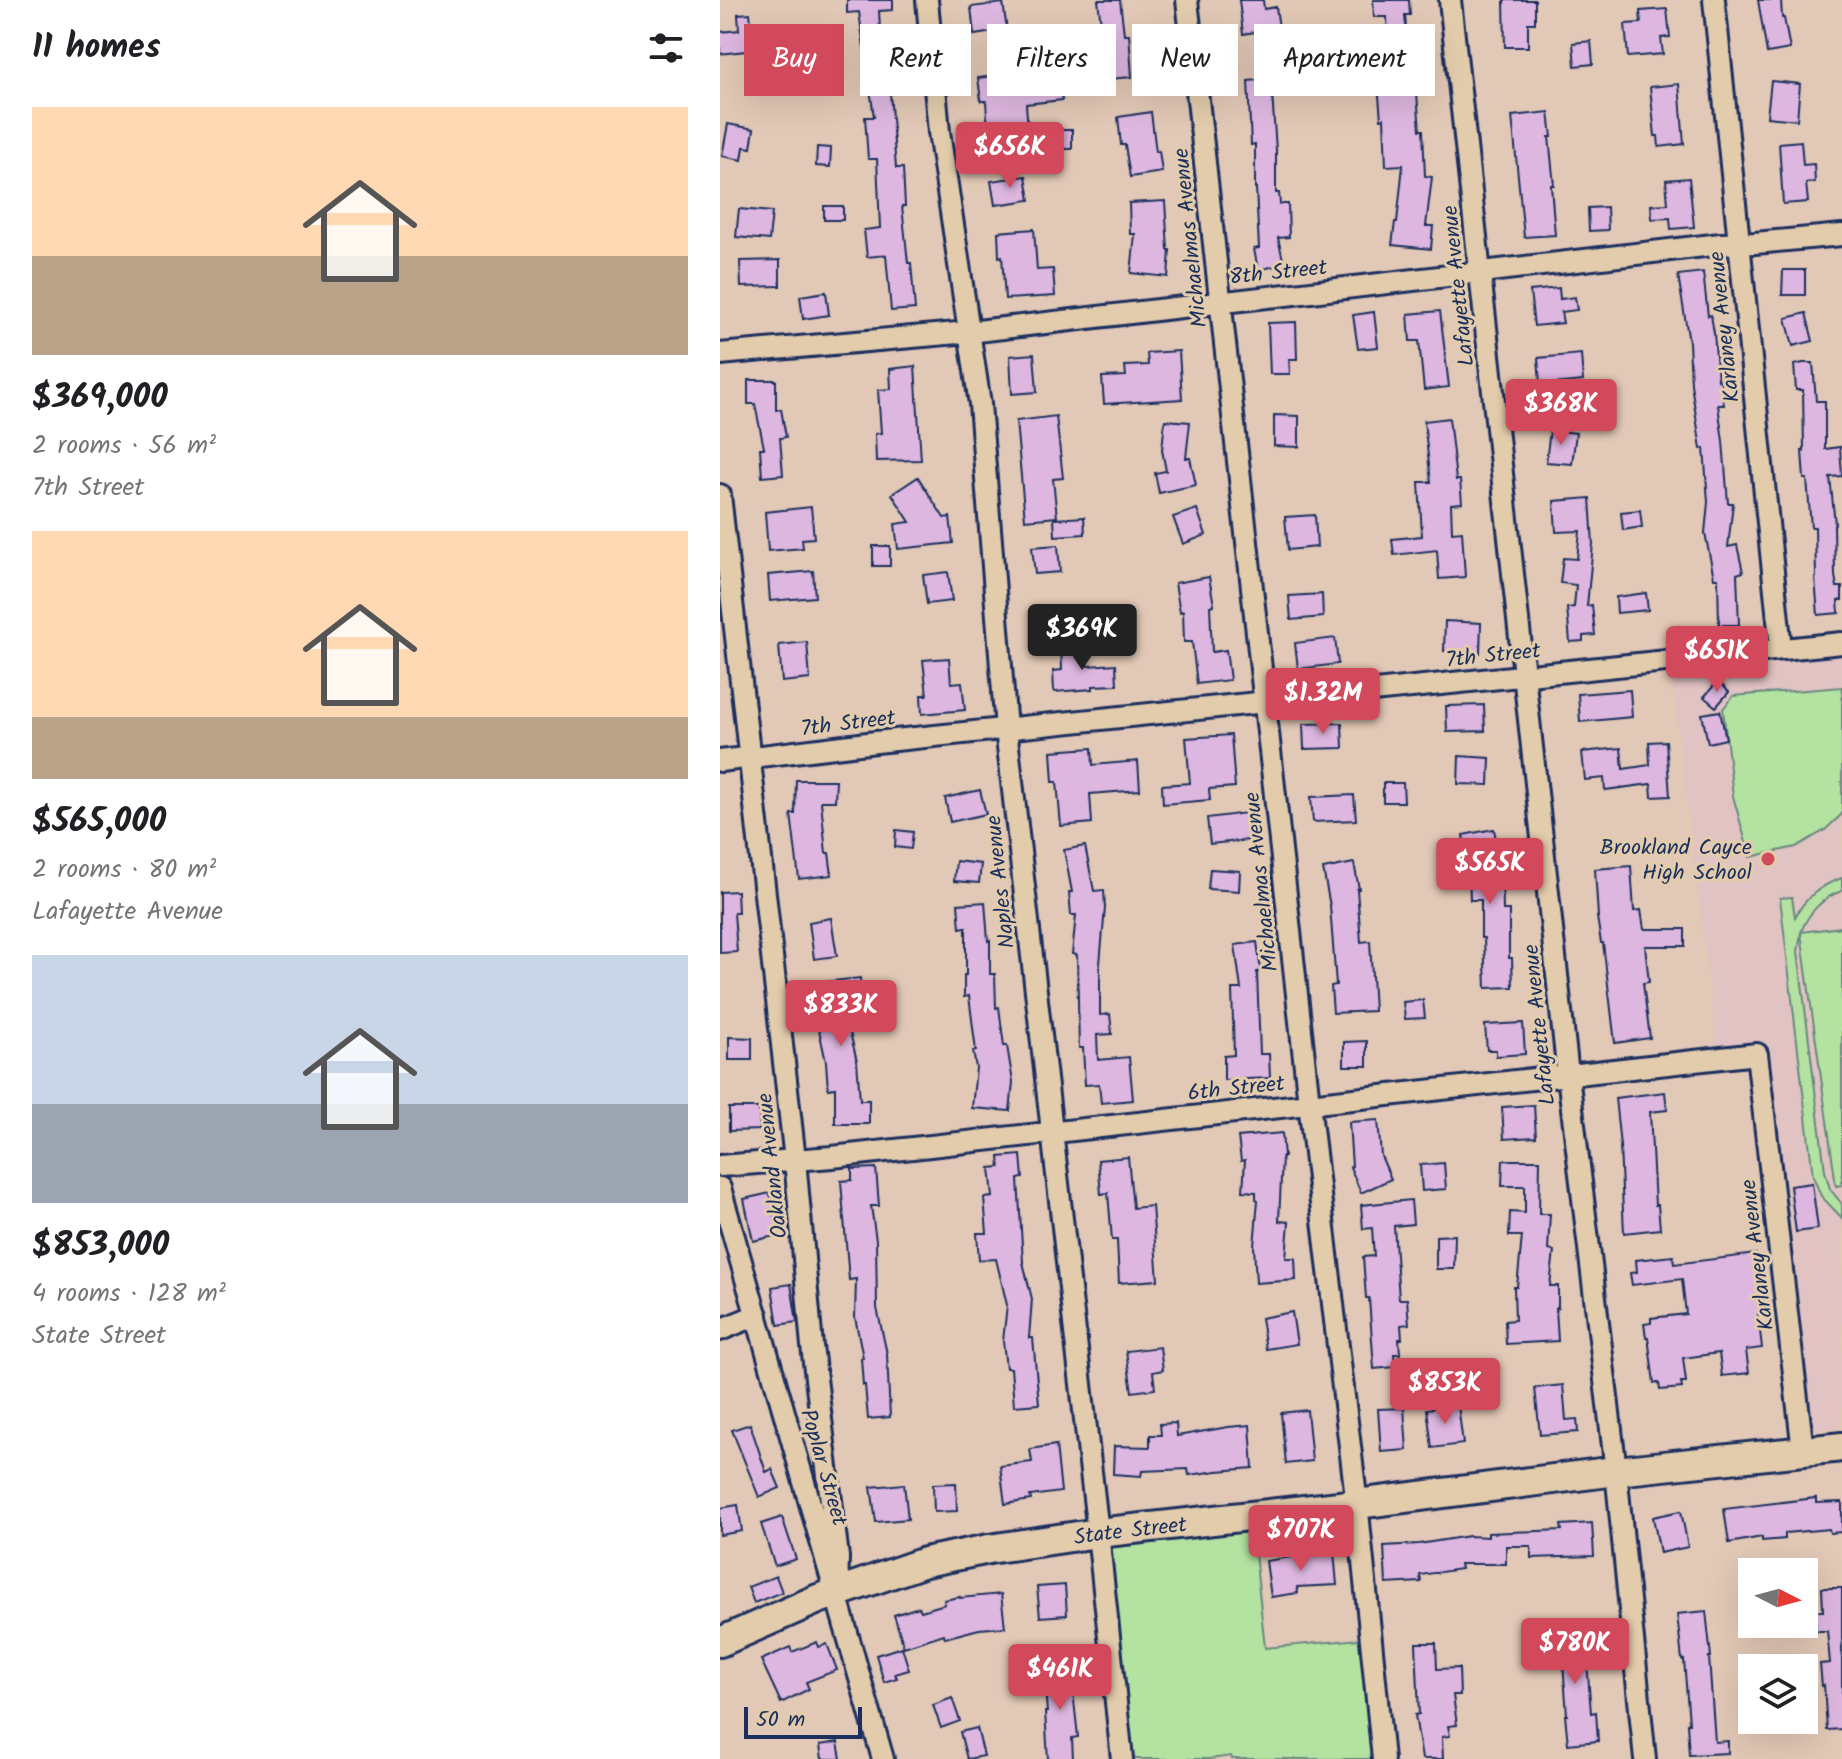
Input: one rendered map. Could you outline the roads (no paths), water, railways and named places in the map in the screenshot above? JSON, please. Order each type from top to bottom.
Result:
[{"type":"main road","name":"State Street","points":[[720,1642],[818,1599],[925,1562],[989,1549],[1098,1533],[1616,1471],[1842,1447]]},
{"type":"street","name":"Naples Avenue","points":[[927,0],[939,132],[980,404],[1006,729],[1122,1759]]},
{"type":"street","name":"Michaelmas Avenue","points":[[1187,0],[1383,1759]]},
{"type":"street","name":"Lafayette Avenue","points":[[1450,0],[1568,1075],[1616,1471],[1645,1759]]},
{"type":"street","name":"Karlaney Avenue","points":[[1714,0],[1781,649]]},
{"type":"street","name":"8th Street","points":[[720,354],[969,332],[1739,243],[1842,235]]},
{"type":"street","name":"Oakland Avenue","points":[[720,495],[795,1160],[812,1346],[838,1557],[837,1593]]},
{"type":"street","name":"7th Street","points":[[720,761],[876,742],[1842,643]]},
{"type":"street","name":"Karlaney Avenue","points":[[1757,1054],[1803,1451]]},
{"type":"street","name":"6th Street","points":[[720,1166],[1757,1054]]},
{"type":"street","name":"Poplar Street","points":[[720,1188],[883,1759]]},
{"type":"street","points":[[720,1330],[757,1315]]},
{"type":"place","name":"Brookland Cayce High School","points":[[1768,859]]}]
